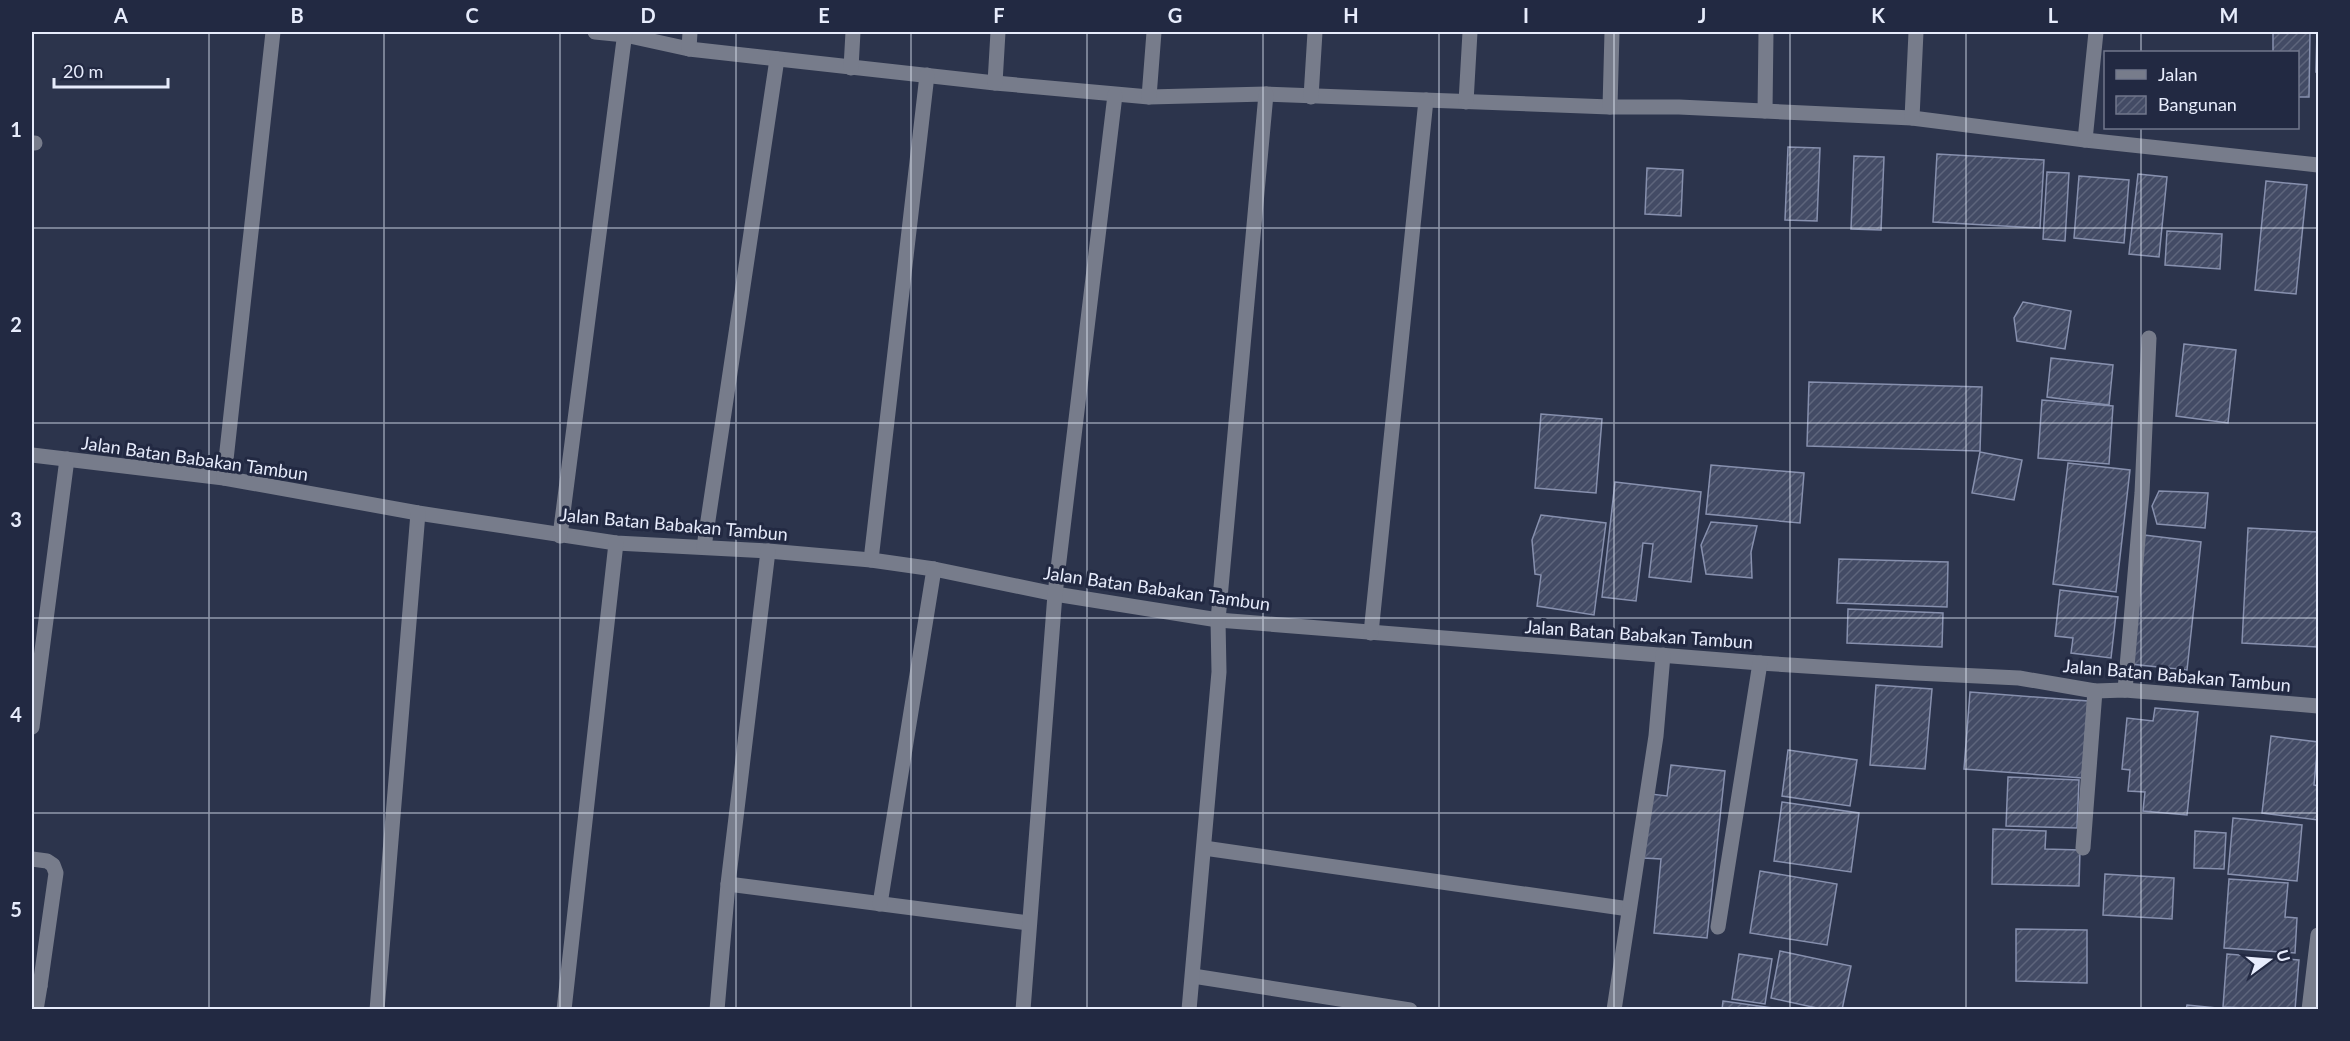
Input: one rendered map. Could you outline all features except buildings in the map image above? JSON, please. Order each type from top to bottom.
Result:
[{"type":"street","points":[[224,478],[273,32]]},
{"type":"street","points":[[595,32],[625,33],[689,49],[1149,98],[1266,94],[1610,107],[1679,107],[1912,118],[2085,140],[2319,165]]},
{"type":"street","points":[[689,49],[690,32]]},
{"type":"street","points":[[851,68],[853,32]]},
{"type":"street","points":[[996,83],[998,32]]},
{"type":"street","points":[[1149,98],[1154,32]]},
{"type":"street","points":[[1311,97],[1315,32]]},
{"type":"street","points":[[1466,102],[1470,32]]},
{"type":"street","points":[[1610,107],[1612,32]]},
{"type":"street","points":[[1765,111],[1766,32]]},
{"type":"street","points":[[1912,118],[1916,32]]},
{"type":"street","points":[[2085,140],[2096,32]]},
{"type":"street","points":[[560,536],[625,33]]},
{"type":"street","points":[[704,547],[777,58]]},
{"type":"street","points":[[871,560],[927,75]]},
{"type":"street","points":[[1189,1010],[1219,672],[1218,620],[1266,94]]},
{"type":"street","points":[[1023,1010],[1055,594],[1115,95]]},
{"type":"street","points":[[1371,633],[1426,100]]},
{"type":"street","points":[[2125,690],[2142,493],[2149,338]]},
{"type":"street","name":"Jalan Batan Babakan Tambun","points":[[32,455],[224,478],[560,536],[616,543],[768,551],[871,560],[934,569],[1055,594],[1218,620],[1760,663],[2019,678],[2095,691],[2125,690],[2319,706]]},
{"type":"street","points":[[32,727],[67,459]]},
{"type":"street","points":[[377,1010],[418,513]]},
{"type":"street","points":[[564,1010],[616,543]]},
{"type":"street","points":[[717,1010],[728,884],[768,551]]},
{"type":"street","points":[[880,904],[934,569]]},
{"type":"street","points":[[1614,1010],[1656,736],[1663,655]]},
{"type":"street","points":[[1718,927],[1760,663]]},
{"type":"street","points":[[2083,848],[2095,691]]},
{"type":"street","points":[[1204,848],[1629,909]]},
{"type":"street","points":[[32,859],[47,861],[53,865],[56,873],[36,985],[36,1010]]},
{"type":"street","points":[[728,884],[1029,923]]},
{"type":"street","points":[[2310,1010],[2319,935]]},
{"type":"street","points":[[1193,976],[1410,1010]]}]
